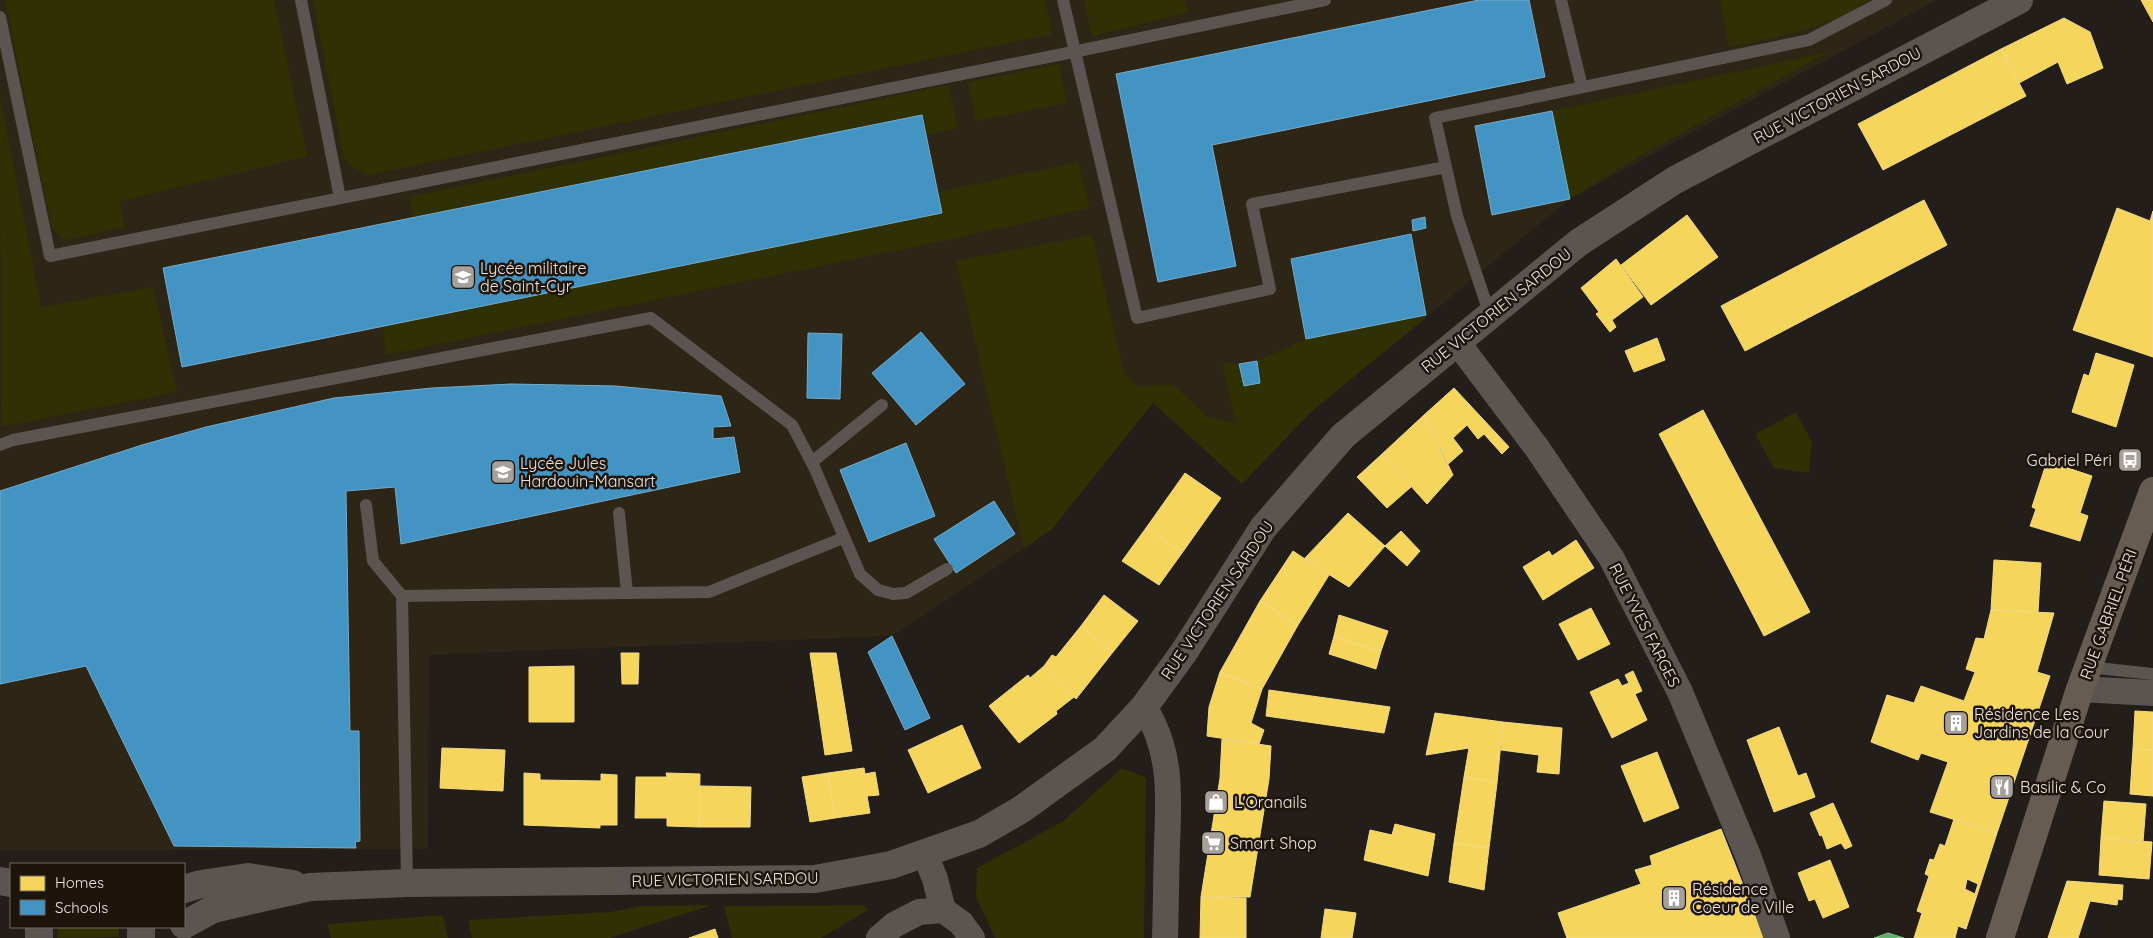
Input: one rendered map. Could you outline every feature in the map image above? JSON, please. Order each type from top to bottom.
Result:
[{"type":"main road","name":"RUE GABRIEL PÉRI","points":[[2000,938],[2084,678],[2145,537],[2153,491]]},
{"type":"street","name":"RUE VICTORIEN SARDOU","points":[[185,924],[213,909],[310,887],[407,883],[815,879],[891,865],[979,834],[1022,809],[1105,749],[1144,707],[1184,652],[1263,528],[1343,436],[1578,243],[1675,180],[2019,0]]},
{"type":"street","name":"RUE YVES FARGES","points":[[1457,342],[1537,448],[1612,559],[1680,692],[1749,858],[1777,938]]},
{"type":"street","points":[[2084,678],[2153,693]]},
{"type":"street","points":[[1144,707],[1154,723],[1162,742],[1169,783],[1165,938]]},
{"type":"street","points":[[925,854],[943,910],[961,924],[972,938]]},
{"type":"street","name":"RUE VICTORIEN SARDOU","points":[[185,890],[201,884],[248,877],[310,887]]},
{"type":"street","points":[[879,938],[894,925],[919,912],[943,910]]},
{"type":"street","points":[[165,938],[179,928]]},
{"type":"lane","points":[[301,0],[340,198]]},
{"type":"lane","points":[[1063,0],[1073,52],[1137,318],[1270,289],[1252,204],[1446,167]]},
{"type":"lane","points":[[0,17],[50,256],[1325,0]]},
{"type":"lane","points":[[1562,0],[1582,87]]},
{"type":"lane","points":[[1490,315],[1457,216],[1435,118],[1809,40],[1886,0]]},
{"type":"lane","points":[[0,445],[13,440],[651,318],[792,425],[812,462],[860,574],[878,590],[893,594],[906,593],[947,569]]},
{"type":"lane","points":[[812,462],[882,405]]},
{"type":"lane","points":[[366,505],[373,560],[402,596],[407,883]]},
{"type":"lane","points":[[619,513],[627,593]]},
{"type":"lane","points":[[402,596],[709,592],[843,538]]},
{"type":"lane","points":[[2084,678],[2153,674]]},
{"type":"shaded area","points":[[0,0],[1937,0],[1570,199],[1312,411],[1242,484],[1153,402],[1051,530],[892,636],[429,655],[428,849],[0,851]]},
{"type":"shaded area","points":[[5,0],[274,0],[307,156],[119,202],[125,227],[65,240],[52,229]]},
{"type":"shaded area","points":[[313,0],[1045,0],[1052,34],[368,175],[355,169],[344,158]]},
{"type":"shaded area","points":[[1084,0],[1185,0],[1188,13],[1092,36]]},
{"type":"shaded area","points":[[1720,0],[1870,0],[1845,16],[1795,33],[1729,47]]},
{"type":"shaded area","points":[[1829,52],[1636,158],[1570,199],[1552,111]]},
{"type":"shaded area","points":[[1059,64],[1067,103],[976,121],[968,82]]},
{"type":"shaded area","points":[[948,85],[958,127],[926,135],[922,115],[413,218],[409,197]]},
{"type":"shaded area","points":[[0,97],[41,307],[153,287],[177,392],[1,427]]},
{"type":"shaded area","points":[[1078,162],[1090,208],[952,239],[386,355],[383,326],[941,213],[938,192]]},
{"type":"shaded area","points":[[1092,235],[1124,373],[1137,386],[1173,385],[1208,417],[1236,423],[1222,362],[1239,364],[1244,386],[1260,383],[1257,361],[1306,339],[1426,315],[1427,317],[1312,411],[1242,484],[1153,403],[1051,530],[1024,548],[956,261]]},
{"type":"shaded area","points":[[1796,412],[1812,442],[1809,473],[1774,468],[1755,434]]},
{"type":"shaded area","points":[[1122,768],[1146,778],[1144,938],[995,938],[976,897],[977,868],[1062,822]]},
{"type":"shaded area","points":[[712,905],[610,938],[472,938],[468,920],[610,912],[641,906]]},
{"type":"shaded area","points":[[863,905],[868,910],[821,938],[732,938],[724,906]]},
{"type":"shaded area","points":[[443,915],[448,938],[331,938],[327,924]]},
{"type":"shaded area","points":[[58,928],[119,928],[119,937],[57,938]]},
{"type":"building: Homes","points":[[2141,0],[2153,0],[2153,22]]},
{"type":"building: Homes","points":[[2064,18],[2090,32],[2103,68],[2067,84],[2058,62],[2019,83],[2001,49]]},
{"type":"building: Homes","points":[[2001,49],[2026,96],[1883,170],[1858,124]]},
{"type":"building: Homes","points":[[1924,200],[1947,245],[1745,351],[1721,306]]},
{"type":"building: Homes","points":[[2117,208],[2150,221],[2153,211],[2153,357],[2073,330]]},
{"type":"building: Homes","points":[[1687,215],[1718,257],[1651,305],[1621,265]]},
{"type":"building: Homes","points":[[1616,259],[1643,297],[1612,320],[1616,327],[1610,332],[1596,314],[1599,312],[1581,288]]},
{"type":"building: Homes","points":[[1657,338],[1665,360],[1634,372],[1625,351]]},
{"type":"building: Homes","points":[[2096,353],[2134,365],[2116,427],[2072,412],[2084,374],[2089,376]]},
{"type":"building: Homes","points":[[1454,388],[1509,447],[1502,454],[1484,434],[1478,439],[1467,425],[1453,438],[1463,451],[1447,465],[1424,415]]},
{"type":"building: Homes","points":[[1703,410],[1810,612],[1764,636],[1659,434]]},
{"type":"building: Homes","points":[[1424,415],[1453,475],[1427,504],[1382,454]]},
{"type":"building: Homes","points":[[1382,454],[1411,487],[1387,508],[1357,477]]},
{"type":"building: Homes","points":[[2047,461],[2092,476],[2080,513],[2088,516],[2080,541],[2030,526],[2036,509],[2032,507]]},
{"type":"building: Homes","points":[[1185,473],[1221,498],[1182,553],[1146,528]]},
{"type":"building: Homes","points":[[1348,513],[1385,546],[1349,587],[1304,559]]},
{"type":"building: Homes","points":[[1146,528],[1182,553],[1159,585],[1122,561]]},
{"type":"building: Homes","points":[[1401,531],[1420,551],[1407,566],[1385,546]]},
{"type":"building: Homes","points":[[1576,540],[1594,568],[1543,600],[1523,567],[1549,551],[1552,556]]},
{"type":"building: Homes","points":[[1293,551],[1329,575],[1298,625],[1260,601]]},
{"type":"building: Homes","points":[[1994,560],[2041,563],[2038,612],[1991,610]]},
{"type":"building: Homes","points":[[1104,595],[1138,621],[1113,652],[1081,626]]},
{"type":"building: Homes","points":[[1260,601],[1298,625],[1262,689],[1220,672]]},
{"type":"building: Homes","points":[[1591,608],[1610,644],[1578,660],[1559,624]]},
{"type":"building: Homes","name":"Résidence Les Jardins de la Cour","points":[[1991,610],[2054,613],[2037,672],[2050,676],[1997,833],[1930,812],[1948,762],[1921,753],[1918,760],[1871,742],[1887,695],[1914,703],[1921,686],[1964,701],[1975,672],[1966,669],[1976,638],[1984,639]]},
{"type":"building: Homes","points":[[1339,615],[1388,631],[1381,651],[1334,636]]},
{"type":"building: Homes","points":[[1081,626],[1113,652],[1076,699],[1044,666],[1052,655],[1056,657]]},
{"type":"building: Homes","points":[[1334,636],[1381,651],[1376,669],[1329,654]]},
{"type":"building: Homes","points":[[621,653],[639,653],[638,684],[622,684]]},
{"type":"building: Homes","points":[[810,653],[836,653],[852,751],[825,755]]},
{"type":"building: Homes","points":[[574,666],[574,722],[529,722],[529,667]]},
{"type":"building: Homes","points":[[1044,666],[1074,697],[1056,711],[1057,714],[1019,743],[989,706],[1028,675],[1030,678]]},
{"type":"building: Homes","points":[[1633,671],[1642,691],[1635,694],[1647,720],[1612,738],[1590,692],[1618,679],[1622,686],[1629,683],[1625,675]]},
{"type":"building: Homes","points":[[1220,672],[1262,689],[1251,723],[1264,730],[1259,744],[1207,736],[1209,707]]},
{"type":"building: Homes","points":[[1269,690],[1390,707],[1384,733],[1266,716]]},
{"type":"building: Homes","points":[[2135,711],[2153,712],[2153,750],[2133,749]]},
{"type":"building: Homes","points":[[1435,713],[1503,722],[1497,783],[1464,777],[1469,748],[1426,755]]},
{"type":"building: Homes","points":[[1503,722],[1562,728],[1559,774],[1537,772],[1539,755],[1501,750]]},
{"type":"building: Homes","points":[[962,725],[981,768],[928,793],[908,750]]},
{"type":"building: Homes","points":[[1779,727],[1798,776],[1806,773],[1815,797],[1774,812],[1747,740]]},
{"type":"building: Homes","points":[[1222,739],[1271,746],[1269,779],[1250,897],[1201,897],[1220,778]]},
{"type":"building: Homes","points":[[442,748],[505,750],[503,791],[440,788]]},
{"type":"building: Homes","points":[[2133,749],[2153,750],[2153,796],[2130,794]]},
{"type":"building: Homes","points":[[1657,752],[1679,808],[1644,822],[1621,766]]},
{"type":"building: Homes","points":[[864,768],[865,774],[875,772],[879,795],[867,796],[870,813],[835,818],[828,773]]},
{"type":"building: Homes","points":[[524,773],[540,774],[540,780],[601,781],[601,774],[617,775],[617,825],[600,825],[600,828],[524,825]]},
{"type":"building: Homes","points":[[666,773],[700,774],[699,827],[667,826],[667,818],[635,818],[636,777],[667,777]]},
{"type":"building: Homes","points":[[828,773],[835,818],[810,822],[802,777]]},
{"type":"building: Homes","points":[[1464,777],[1497,783],[1489,848],[1454,843]]},
{"type":"building: Homes","points":[[700,786],[751,787],[750,827],[699,827]]},
{"type":"building: Homes","points":[[2104,801],[2146,804],[2143,842],[2101,838]]},
{"type":"building: Homes","points":[[1833,803],[1852,846],[1845,849],[1841,843],[1827,849],[1810,813]]},
{"type":"building: Homes","points":[[1954,819],[1997,833],[1966,929],[1958,926],[1955,938],[1914,938],[1922,913],[1917,911],[1929,876],[1925,874],[1930,859],[1934,860],[1940,844],[1945,846]],"holes":[[[1967,879],[1978,884],[1975,894],[1965,889]]]},
{"type":"building: Homes","points":[[1395,824],[1435,834],[1428,876],[1364,860],[1370,830],[1392,835]]},
{"type":"building: Homes","name":"Résidence Coeur de Ville","points":[[1721,829],[1764,938],[1567,938],[1558,913],[1641,884],[1635,870],[1652,865],[1650,856]]},
{"type":"building: Homes","points":[[2101,838],[2152,842],[2149,879],[2099,875]]},
{"type":"building: Homes","points":[[1454,843],[1489,848],[1484,890],[1449,882]]},
{"type":"building: Homes","points":[[1830,860],[1849,907],[1823,918],[1815,899],[1809,901],[1798,873]]},
{"type":"building: Homes","points":[[2067,881],[2123,885],[2122,900],[2118,899],[2117,905],[2090,901],[2078,938],[2048,938]]},
{"type":"building: Homes","points":[[1201,897],[1246,898],[1246,938],[1200,938]]},
{"type":"building: Homes","points":[[1325,909],[1356,913],[1352,938],[1321,938]]},
{"type":"building: Homes","points":[[715,929],[718,938],[689,938]]},
{"type":"building: Schools","points":[[1479,0],[1529,0],[1545,77],[1212,145],[1236,266],[1158,282],[1116,74]]},
{"type":"building: Schools","points":[[1552,111],[1570,199],[1492,215],[1475,126]]},
{"type":"building: Schools","points":[[922,115],[942,213],[182,367],[163,268]]},
{"type":"building: Schools","points":[[1425,217],[1426,228],[1413,231],[1412,220]]},
{"type":"building: Schools","points":[[1411,234],[1426,315],[1306,339],[1291,259]]},
{"type":"building: Schools","points":[[921,332],[965,384],[916,425],[872,373]]},
{"type":"building: Schools","points":[[808,333],[842,334],[840,399],[807,398]]},
{"type":"building: Schools","points":[[1257,361],[1260,383],[1244,386],[1239,364]]},
{"type":"building: Schools","points":[[511,384],[616,386],[721,396],[731,426],[713,427],[713,439],[734,437],[740,472],[401,544],[395,487],[346,491],[350,731],[359,731],[360,841],[355,842],[356,848],[174,846],[86,666],[0,684],[0,491],[142,445],[206,427],[334,398],[432,388]]},
{"type":"building: Schools","points":[[906,443],[935,516],[869,542],[840,470]]},
{"type":"building: Schools","points":[[994,501],[1015,534],[956,573],[934,539]]},
{"type":"building: Schools","points":[[892,636],[930,718],[905,730],[868,652]]},
{"type":"building: Public","points":[[1888,933],[1904,938],[1874,938]]},
{"type":"place","name":"Lycée militaire de Saint-Cyr","points":[[463,277]]},
{"type":"place","name":"Gabriel Péri","points":[[2130,460]]},
{"type":"place","name":"Lycée Jules Hardouin-Mansart","points":[[503,472]]},
{"type":"place","name":"Résidence Les Jardins de la Cour","points":[[1956,723]]},
{"type":"place","name":"Basilic & Co","points":[[2002,787]]},
{"type":"place","name":"L'Oranails","points":[[1216,802]]},
{"type":"place","name":"Smart Shop","points":[[1213,843]]},
{"type":"place","name":"Résidence Coeur de Ville","points":[[1674,898]]}]
